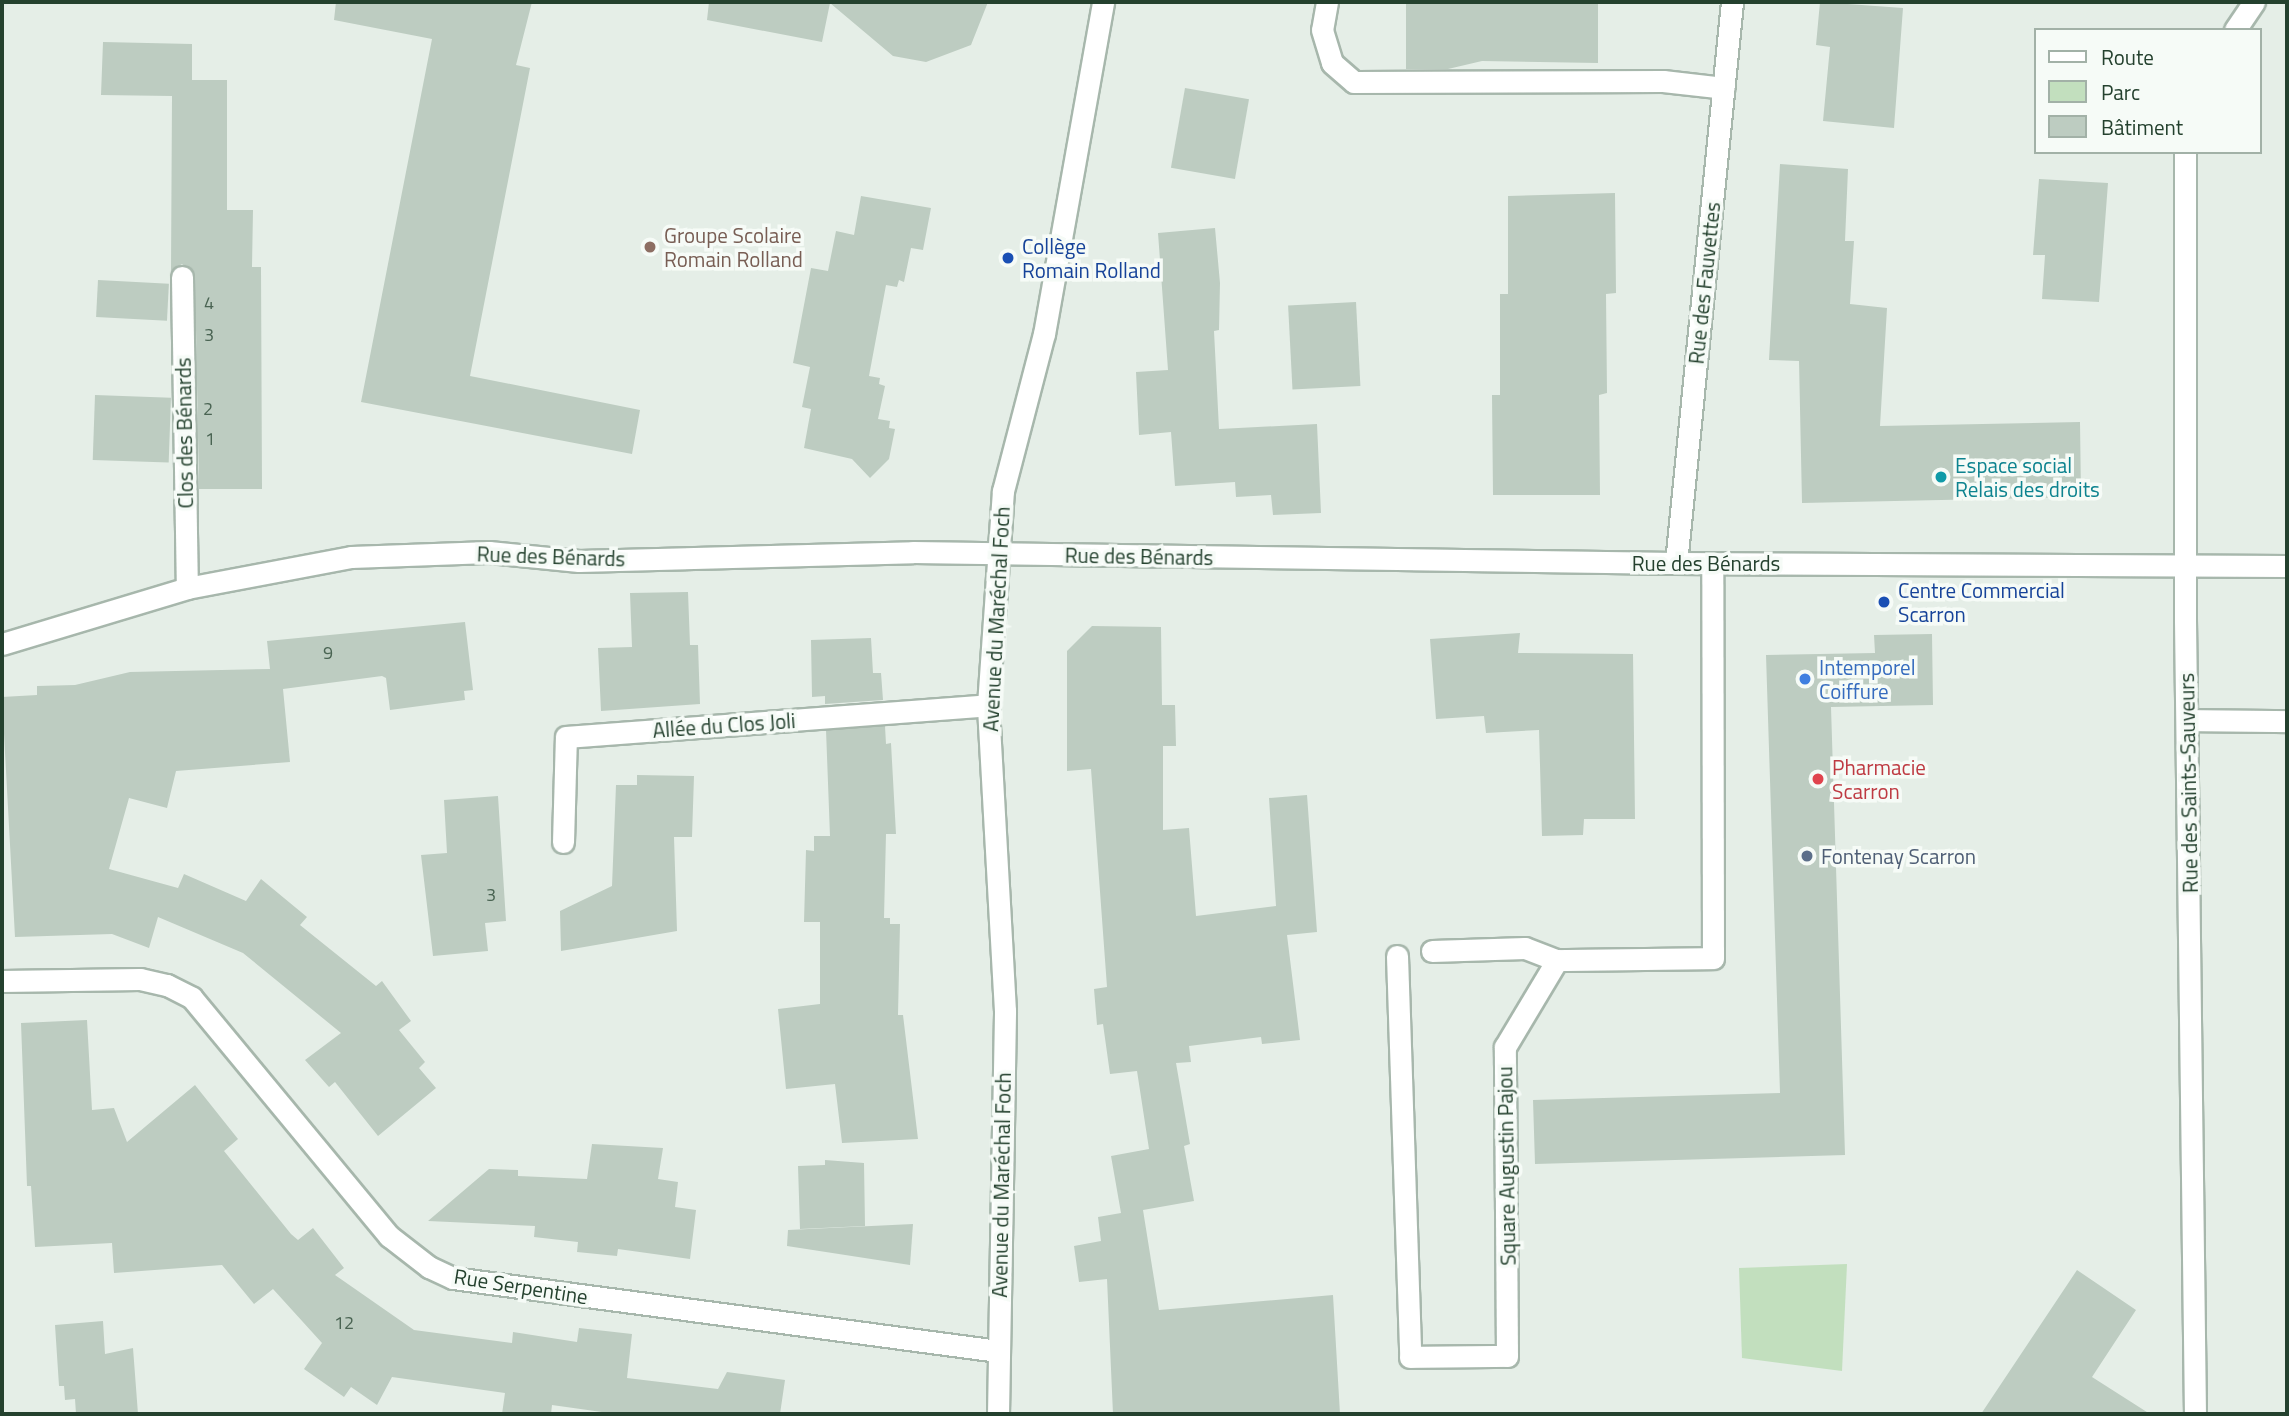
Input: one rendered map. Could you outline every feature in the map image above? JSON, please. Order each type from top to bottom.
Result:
[{"type":"street","name":"Avenue du Maréchal Foch","points":[[998,1414],[1005,1011],[988,705],[998,554],[1003,492],[1044,334],[1103,2]]},
{"type":"street","points":[[1327,2],[1322,30],[1332,63],[1354,82],[1663,81],[1724,88]]},
{"type":"street","name":"Rue des Fauvettes","points":[[1676,563],[1732,2]]},
{"type":"street","points":[[2236,28],[2254,2]]},
{"type":"street","name":"Rue des Saints-Sauveurs","points":[[2185,154],[2195,1414]]},
{"type":"street","name":"Clos des Bénards","points":[[181,277],[187,588]]},
{"type":"street","name":"Rue des Bénards","points":[[2,644],[187,588],[351,557],[489,552],[579,561],[998,554],[1676,563],[2187,563],[2287,566]]},
{"type":"street","points":[[1432,951],[1525,948],[1557,960],[1713,958],[1712,563]]},
{"type":"street","name":"Allée du Clos Joli","points":[[563,842],[566,737],[988,705]]},
{"type":"street","points":[[2189,720],[2287,720]]},
{"type":"street","name":"Square Augustin Pajou","points":[[1397,956],[1410,1357],[1507,1356],[1505,1047],[1557,960]]},
{"type":"street","name":"Rue Serpentine","points":[[2,981],[141,979],[167,985],[192,998],[389,1236],[429,1267],[453,1278],[998,1351]]},
{"type":"green space","points":[[1847,1264],[1842,1371],[1742,1358],[1739,1268]]},
{"type":"building","points":[[336,2],[532,2],[516,65],[530,68],[470,376],[640,410],[632,454],[361,402],[432,39],[334,20]]},
{"type":"building","points":[[709,2],[988,2],[971,45],[926,62],[893,56],[830,3],[822,42],[707,20]]},
{"type":"building","points":[[1406,2],[1598,2],[1598,63],[1482,61],[1448,69],[1406,69]]},
{"type":"building","points":[[1820,2],[1903,8],[1894,128],[1823,121],[1830,47],[1816,45]]},
{"type":"building","points":[[103,42],[192,44],[192,80],[227,80],[227,210],[253,210],[252,267],[261,267],[262,489],[199,489],[195,277],[182,264],[171,271],[172,96],[101,95]]},
{"type":"building","points":[[1185,88],[1249,99],[1235,179],[1171,168]]},
{"type":"building","points":[[1780,164],[1848,169],[1845,241],[1854,241],[1850,304],[1887,308],[1880,426],[2080,422],[2081,497],[1802,503],[1799,361],[1769,360]]},
{"type":"building","points":[[2039,179],[2108,183],[2099,302],[2042,299],[2045,255],[2033,255]]},
{"type":"building","points":[[1615,193],[1616,293],[1606,294],[1607,393],[1599,395],[1600,495],[1493,495],[1492,395],[1500,395],[1500,294],[1508,294],[1508,196]]},
{"type":"building","points":[[861,196],[931,208],[923,250],[911,248],[904,282],[899,280],[897,287],[886,285],[869,376],[880,378],[879,384],[885,386],[878,419],[890,421],[889,428],[895,429],[889,459],[870,478],[852,459],[804,448],[811,409],[802,407],[810,367],[793,363],[811,268],[828,271],[836,231],[854,235]]},
{"type":"building","points":[[1215,228],[1220,283],[1219,330],[1214,331],[1219,429],[1317,424],[1321,513],[1273,515],[1271,495],[1236,497],[1235,482],[1175,486],[1171,432],[1139,435],[1136,372],[1168,370],[1158,233]]},
{"type":"building","points":[[98,280],[169,284],[167,321],[96,317]]},
{"type":"building","points":[[1356,302],[1360,386],[1292,389],[1288,306]]},
{"type":"building","points":[[95,395],[171,398],[169,463],[93,460]]},
{"type":"building","points":[[688,592],[690,645],[698,645],[700,704],[601,711],[598,648],[632,647],[630,593]]},
{"type":"building","points":[[465,622],[473,690],[464,691],[465,700],[390,710],[386,678],[382,676],[283,689],[290,762],[176,771],[167,808],[129,798],[109,869],[178,888],[184,874],[246,901],[261,879],[307,917],[300,925],[376,986],[382,981],[411,1021],[399,1030],[425,1062],[419,1068],[436,1088],[378,1136],[335,1082],[329,1087],[305,1060],[341,1033],[243,953],[158,917],[149,948],[112,934],[15,937],[2,697],[37,695],[37,686],[75,685],[130,672],[270,669],[267,641]]},
{"type":"building","points":[[1092,626],[1161,627],[1162,705],[1175,705],[1176,746],[1163,746],[1163,830],[1189,828],[1196,916],[1276,906],[1269,798],[1307,795],[1317,932],[1287,935],[1300,1040],[1262,1044],[1261,1037],[1189,1046],[1191,1062],[1176,1063],[1190,1144],[1184,1146],[1194,1201],[1143,1210],[1159,1310],[1333,1295],[1340,1414],[1113,1414],[1107,1279],[1079,1282],[1074,1246],[1101,1241],[1098,1217],[1121,1213],[1111,1156],[1149,1149],[1137,1071],[1110,1074],[1103,1024],[1097,1025],[1094,989],[1107,987],[1091,769],[1067,771],[1067,651]]},
{"type":"building","points":[[1520,633],[1518,653],[1633,654],[1635,819],[1584,819],[1583,835],[1542,836],[1539,730],[1486,733],[1484,716],[1436,719],[1430,639]]},
{"type":"building","points":[[1932,634],[1933,705],[1831,707],[1845,1155],[1535,1164],[1533,1100],[1780,1093],[1766,655],[1875,653],[1874,635]]},
{"type":"building","points":[[871,638],[873,673],[881,673],[883,700],[825,704],[825,696],[812,697],[811,640]]},
{"type":"building","points":[[885,726],[886,744],[891,743],[896,834],[886,834],[884,918],[890,918],[890,924],[900,924],[898,1015],[903,1015],[918,1139],[842,1143],[835,1084],[786,1089],[778,1009],[820,1004],[820,922],[804,922],[806,850],[814,851],[814,836],[830,836],[826,730]]},
{"type":"building","points":[[637,775],[694,776],[692,837],[674,837],[677,931],[561,951],[560,911],[612,886],[616,785],[637,785]]},
{"type":"building","points":[[498,796],[506,921],[485,923],[488,951],[433,956],[421,855],[447,853],[444,800]]},
{"type":"building","points":[[87,1020],[92,1110],[114,1108],[127,1142],[195,1085],[238,1139],[224,1151],[291,1234],[298,1240],[313,1228],[344,1268],[335,1275],[414,1330],[512,1343],[513,1332],[577,1342],[579,1328],[632,1334],[627,1378],[718,1389],[727,1372],[785,1380],[780,1414],[616,1414],[552,1405],[551,1414],[502,1414],[505,1393],[392,1377],[377,1405],[351,1387],[344,1397],[304,1369],[322,1343],[273,1289],[254,1304],[222,1265],[114,1273],[112,1243],[35,1247],[31,1186],[27,1186],[21,1023]]},
{"type":"building","points":[[592,1144],[663,1148],[658,1179],[678,1182],[675,1207],[696,1210],[690,1259],[618,1249],[617,1256],[577,1252],[578,1242],[534,1237],[535,1226],[428,1221],[489,1169],[518,1170],[518,1176],[587,1179]]},
{"type":"building","points":[[825,1160],[864,1163],[865,1226],[800,1229],[798,1166],[825,1165]]},
{"type":"building","points":[[913,1224],[910,1265],[787,1246],[788,1230]]},
{"type":"building","points":[[2077,1270],[2136,1310],[2092,1377],[2150,1414],[1981,1414]]},
{"type":"building","points":[[103,1321],[105,1354],[133,1348],[138,1414],[76,1414],[75,1399],[65,1400],[64,1386],[59,1386],[55,1325]]},
{"type":"place","name":"Groupe Scolaire Romain Rolland","points":[[650,247]]},
{"type":"place","name":"Collège Romain Rolland","points":[[1008,258]]},
{"type":"place","name":"Espace social Relais des droits","points":[[1941,477]]},
{"type":"place","name":"Centre Commercial Scarron","points":[[1884,602]]},
{"type":"place","name":"Intemporel Coiffure","points":[[1805,679]]},
{"type":"place","name":"Pharmacie Scarron","points":[[1818,779]]},
{"type":"place","name":"Fontenay Scarron","points":[[1807,856]]}]
